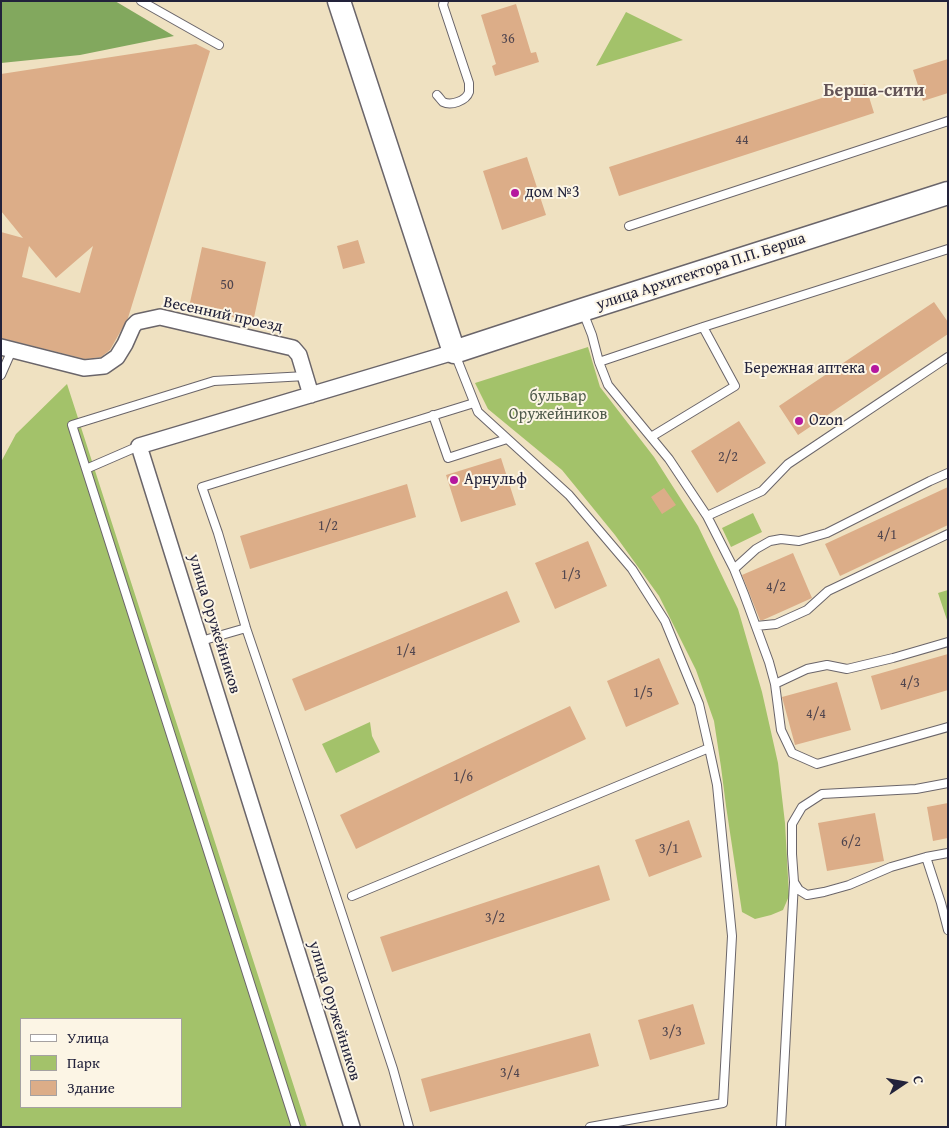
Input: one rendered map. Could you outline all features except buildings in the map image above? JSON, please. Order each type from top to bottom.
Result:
[{"type":"street","points":[[139,446],[454,352],[339,1]]},
{"type":"street","name":"улица Архитектора П.П. Берша","points":[[454,352],[948,193]]},
{"type":"street","name":"Весенний проезд","points":[[7,348],[84,368],[104,366],[117,357],[137,322],[160,317],[293,348],[299,355],[311,395]]},
{"type":"street","name":"улица Оружейников","points":[[139,446],[352,1127]]},
{"type":"lane","points":[[141,1],[219,46]]},
{"type":"lane","points":[[438,95],[442,101],[449,103],[458,102],[469,92],[469,83],[443,5],[444,1]]},
{"type":"lane","points":[[629,226],[948,121]]},
{"type":"lane","points":[[599,362],[948,248]]},
{"type":"lane","points":[[582,310],[608,384],[669,459],[707,516],[734,569],[769,662],[775,684],[781,730],[792,753],[817,764],[948,727]]},
{"type":"lane","points":[[651,437],[735,386],[703,327]]},
{"type":"lane","points":[[1,375],[7,348]]},
{"type":"lane","points":[[454,352],[478,412],[569,495],[632,569],[665,621],[700,704],[717,785],[732,936],[723,1103],[590,1127]]},
{"type":"lane","points":[[707,516],[762,491],[788,464],[948,357]]},
{"type":"lane","points":[[296,1127],[72,425],[214,381],[306,376]]},
{"type":"lane","points":[[409,1127],[393,1069],[246,628],[218,533],[202,488],[474,402]]},
{"type":"lane","points":[[433,415],[448,458],[507,439]]},
{"type":"lane","points":[[86,469],[139,446]]},
{"type":"lane","points":[[734,569],[756,549],[770,541],[781,539],[799,540],[827,533],[930,480],[948,473]]},
{"type":"lane","points":[[756,626],[776,624],[808,610],[828,591],[948,534]]},
{"type":"lane","points":[[201,642],[246,628]]},
{"type":"lane","points":[[775,684],[807,669],[827,665],[847,669],[948,642]]},
{"type":"lane","points":[[352,896],[709,748]]},
{"type":"lane","points":[[781,1127],[794,882],[792,824],[802,807],[822,794],[916,789],[948,784]]},
{"type":"lane","points":[[794,882],[799,890],[807,895],[824,892],[848,885],[891,867],[948,853]]},
{"type":"lane","points":[[926,857],[948,930]]},
{"type":"green space","points":[[1,1],[115,1],[174,36],[80,55],[1,63]]},
{"type":"green space","points":[[626,12],[683,40],[596,66]]},
{"type":"green space","name":"бульвар Оружейников","points":[[588,347],[600,387],[654,457],[698,526],[738,609],[762,692],[778,763],[785,823],[789,896],[783,910],[771,915],[755,919],[742,912],[714,721],[696,670],[659,596],[615,535],[562,470],[488,409],[475,383]]},
{"type":"green space","points":[[67,384],[307,1127],[1,1127],[1,462],[16,434]]},
{"type":"green space","points":[[753,513],[762,532],[731,547],[722,528]]},
{"type":"green space","points":[[948,590],[948,623],[938,593]]},
{"type":"green space","points":[[370,722],[372,736],[380,752],[336,773],[322,744]]},
{"type":"place","name":"дом №3","points":[[515,193]]},
{"type":"place","name":"Бережная аптека","points":[[875,369]]},
{"type":"place","name":"Ozon","points":[[799,421]]},
{"type":"place","name":"Арнульф","points":[[454,480]]},
{"type":"district","name":"Берша-сити","points":[[874,91]]}]
